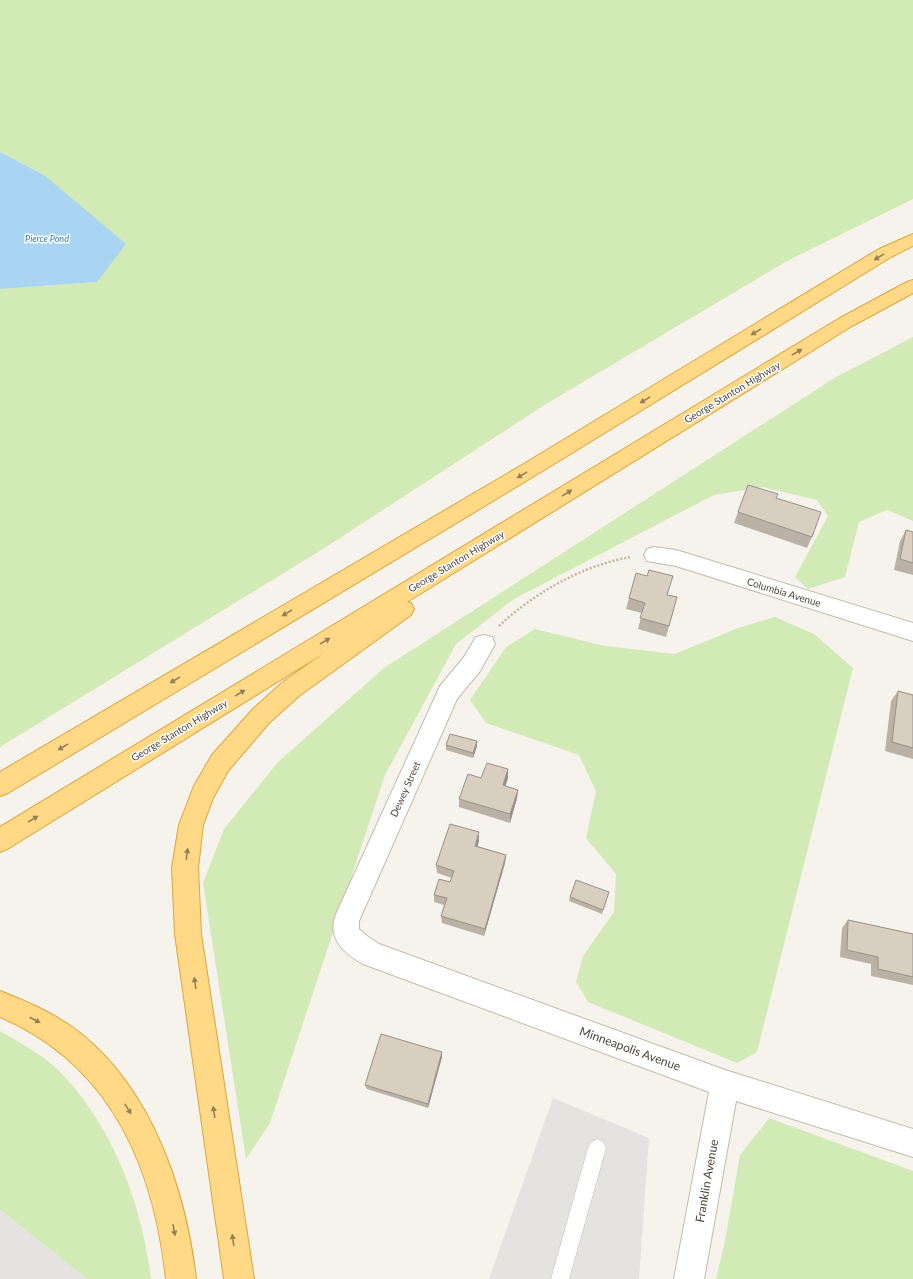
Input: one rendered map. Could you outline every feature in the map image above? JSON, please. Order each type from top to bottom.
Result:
[{"type":"highway","points":[[0,785],[529,470],[885,253],[913,239]]},
{"type":"highway","name":"George Stanton Highway","points":[[0,840],[846,322],[913,286]]},
{"type":"highway","points":[[239,1279],[188,934],[185,868],[192,825],[203,794],[220,763],[261,716],[291,689],[546,506]]},
{"type":"highway","points":[[0,1004],[19,1011],[52,1029],[79,1050],[103,1076],[128,1108],[148,1146],[162,1183],[174,1228],[180,1279]]},
{"type":"street","name":"Columbia Avenue","points":[[654,555],[676,558],[913,632]]},
{"type":"street","name":"Dewey Street","points":[[352,941],[347,933],[345,926],[346,921],[448,693],[472,664],[484,644]]},
{"type":"street","name":"Minneapolis Avenue","points":[[352,941],[372,955],[724,1084],[913,1142]]},
{"type":"street","name":"Franklin Avenue","points":[[689,1279],[724,1084]]},
{"type":"lane","points":[[560,1279],[597,1148]]},
{"type":"path","points":[[484,644],[512,613],[569,579],[611,560],[626,557],[654,555]]},
{"type":"green space","points":[[0,0],[913,0],[913,199],[787,261],[546,404],[326,547],[0,747],[0,289],[97,282],[44,175],[0,152]]},
{"type":"green space","points":[[913,337],[913,521],[887,510],[859,522],[845,577],[808,589],[795,577],[828,516],[817,500],[763,487],[714,495],[514,599],[456,644],[385,775],[270,1123],[246,1159],[203,883],[224,829],[278,762],[384,668],[836,377]]},
{"type":"green space","points":[[775,617],[814,634],[853,668],[757,1052],[737,1063],[588,1002],[576,982],[583,956],[614,912],[616,874],[586,838],[596,791],[579,755],[486,723],[470,700],[506,647],[535,629],[605,646],[675,654],[738,628]]},
{"type":"green space","points":[[0,1031],[34,1051],[57,1069],[82,1098],[98,1121],[112,1145],[133,1197],[141,1224],[151,1279],[87,1279],[0,1210]]},
{"type":"green space","points":[[769,1118],[913,1171],[913,1279],[716,1279],[725,1241],[740,1155]]},
{"type":"shaded area","points":[[553,1098],[649,1138],[639,1279],[489,1279]]},
{"type":"shaded area","points":[[0,1210],[87,1279],[0,1279]]},
{"type":"water","name":"Pierce Pond","points":[[0,152],[44,175],[126,244],[97,282],[0,289]]},
{"type":"building","points":[[748,485],[778,494],[776,498],[821,512],[812,537],[738,512]]},
{"type":"building","points":[[906,530],[913,532],[913,563],[900,559]]},
{"type":"building","points":[[649,570],[673,576],[667,595],[677,597],[669,626],[640,618],[645,603],[629,598],[636,573],[647,576]]},
{"type":"building","points":[[898,691],[913,695],[913,748],[892,742]]},
{"type":"building","points":[[450,734],[477,741],[473,753],[446,745]]},
{"type":"building","points":[[487,763],[508,769],[503,785],[518,790],[510,814],[459,799],[468,774],[481,778]]},
{"type":"building","points":[[450,824],[479,832],[475,846],[506,855],[485,929],[441,916],[447,898],[434,895],[439,879],[450,882],[454,871],[436,865]]},
{"type":"building","points":[[576,880],[609,892],[603,910],[570,897]]},
{"type":"building","points":[[848,920],[913,934],[913,977],[878,969],[878,957],[847,950]]},
{"type":"building","points":[[381,1034],[442,1052],[428,1104],[365,1085]]}]
